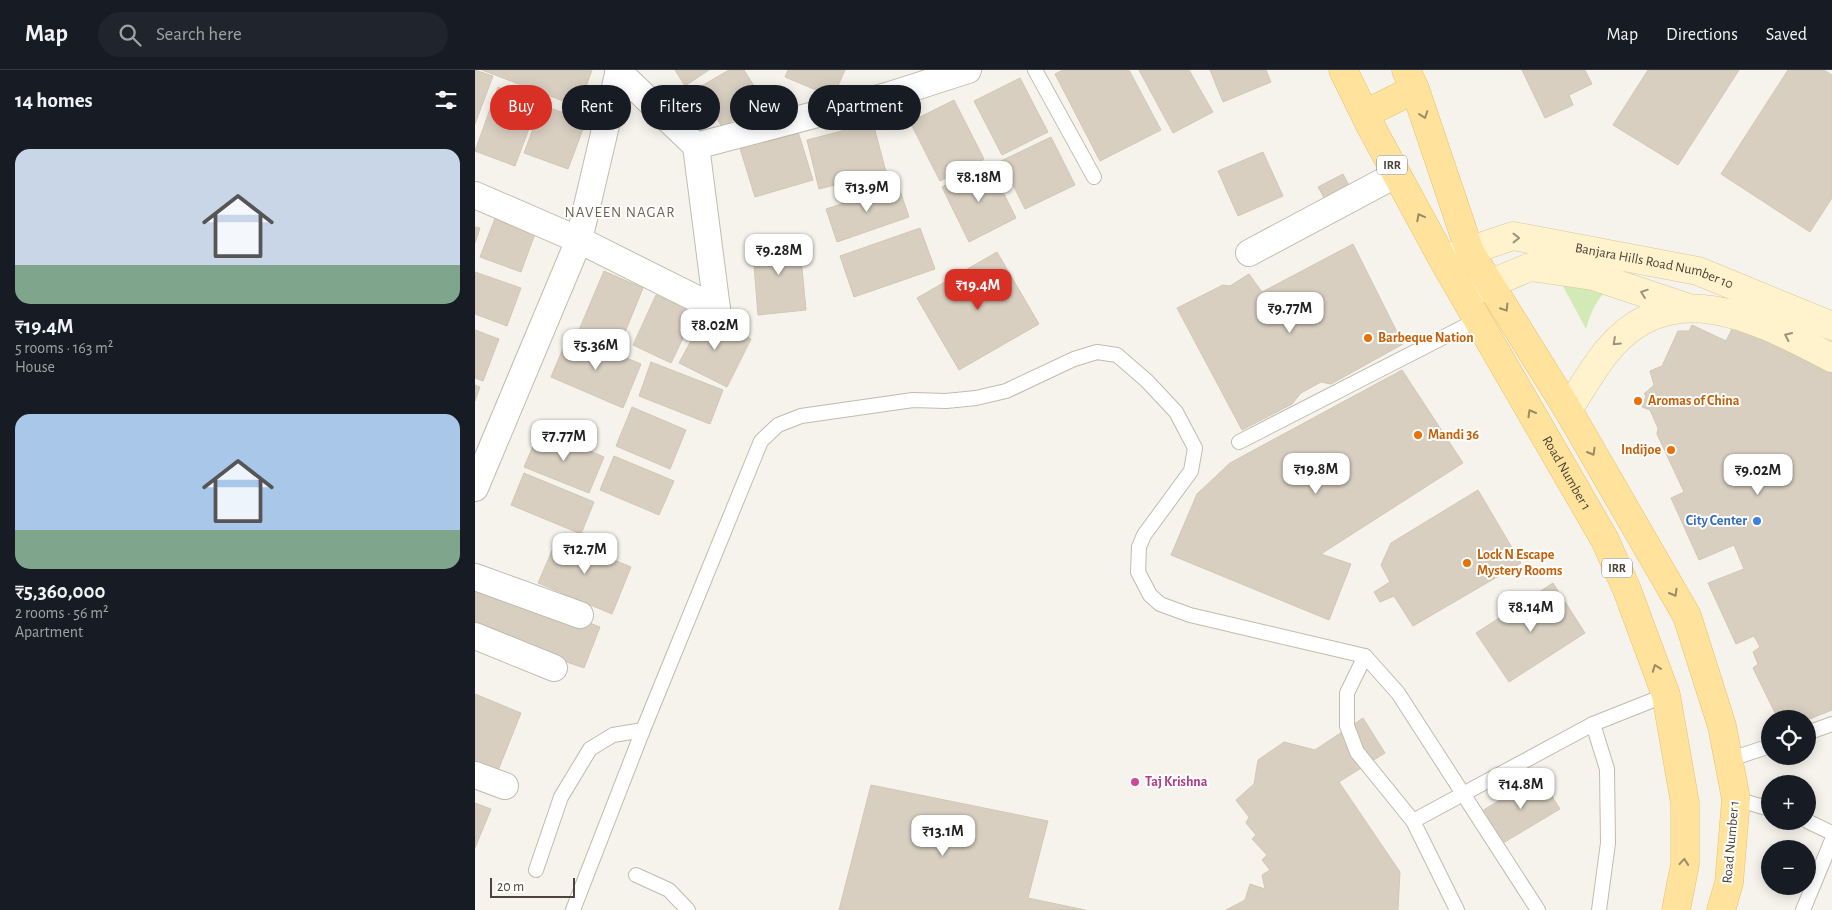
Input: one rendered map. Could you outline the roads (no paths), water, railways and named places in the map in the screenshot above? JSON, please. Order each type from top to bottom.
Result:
[{"type":"main road","name":"Road Number 1","points":[[1343,70],[1443,260],[1605,540],[1627,590],[1666,695],[1685,803],[1685,864],[1676,910]]},
{"type":"main road","name":"Road Number 1","points":[[1411,80],[1470,252],[1568,410],[1687,616],[1722,726],[1736,799],[1729,883],[1721,910]]},
{"type":"main road","points":[[1365,114],[1411,80]]},
{"type":"main road","name":"Banjara Hills Road Number 10","points":[[1443,260],[1513,236],[1688,269],[1829,318]]},
{"type":"main road","points":[[1464,295],[1530,267],[1593,276],[1690,309]]},
{"type":"main road","points":[[1568,410],[1608,350],[1630,329],[1653,315],[1690,309]]},
{"type":"main road","name":"Banjara Hills Road Number 10","points":[[1690,309],[1716,309],[1741,315],[1832,358]]},
{"type":"street","points":[[893,85],[898,70]]},
{"type":"street","points":[[921,85],[968,70]]},
{"type":"street","points":[[475,196],[579,240],[717,309],[696,146],[618,71]]},
{"type":"street","points":[[475,488],[579,240],[618,71]]},
{"type":"street","points":[[696,146],[808,117]]},
{"type":"street","points":[[1249,253],[1397,174]]},
{"type":"street","points":[[475,577],[580,615]]},
{"type":"street","points":[[475,636],[554,668]]},
{"type":"street","points":[[475,775],[505,786]]},
{"type":"lane","points":[[1035,70],[1094,177]]},
{"type":"lane","points":[[1239,442],[1477,320]]},
{"type":"lane","points":[[573,910],[643,730],[761,441],[778,425],[801,416],[913,400],[946,401],[976,398],[1006,391],[1074,359],[1097,352],[1117,355],[1147,381],[1176,412],[1195,448],[1191,471],[1144,535],[1139,546],[1138,572],[1150,595],[1160,604],[1190,615],[1365,656],[1398,693],[1538,910]]},
{"type":"lane","points":[[1365,656],[1347,693],[1347,726],[1357,752],[1413,822],[1457,910]]},
{"type":"lane","points":[[1413,822],[1593,724],[1666,695]]},
{"type":"lane","points":[[1593,724],[1607,769],[1608,843],[1599,910]]},
{"type":"lane","points":[[1816,730],[1832,724]]},
{"type":"lane","points":[[536,870],[561,797],[590,749],[613,735],[643,730]]},
{"type":"lane","points":[[1728,760],[1761,749]]},
{"type":"lane","points":[[1736,799],[1761,806]]},
{"type":"lane","points":[[1816,825],[1832,833]]},
{"type":"lane","points":[[1803,910],[1832,840]]},
{"type":"lane","points":[[636,875],[669,890],[688,910]]},
{"type":"place","name":"Barbeque Nation","points":[[1368,338]]},
{"type":"place","name":"Aromas of China","points":[[1638,401]]},
{"type":"place","name":"Mandi 36","points":[[1418,435]]},
{"type":"place","name":"Indijoe","points":[[1671,450]]},
{"type":"place","name":"City Center","points":[[1757,521]]},
{"type":"place","name":"Lock N Escape Mystery Rooms","points":[[1467,563]]},
{"type":"place","name":"Taj Krishna","points":[[1135,782]]},
{"type":"district","name":"NAVEEN NAGAR","points":[[620,212]]}]
